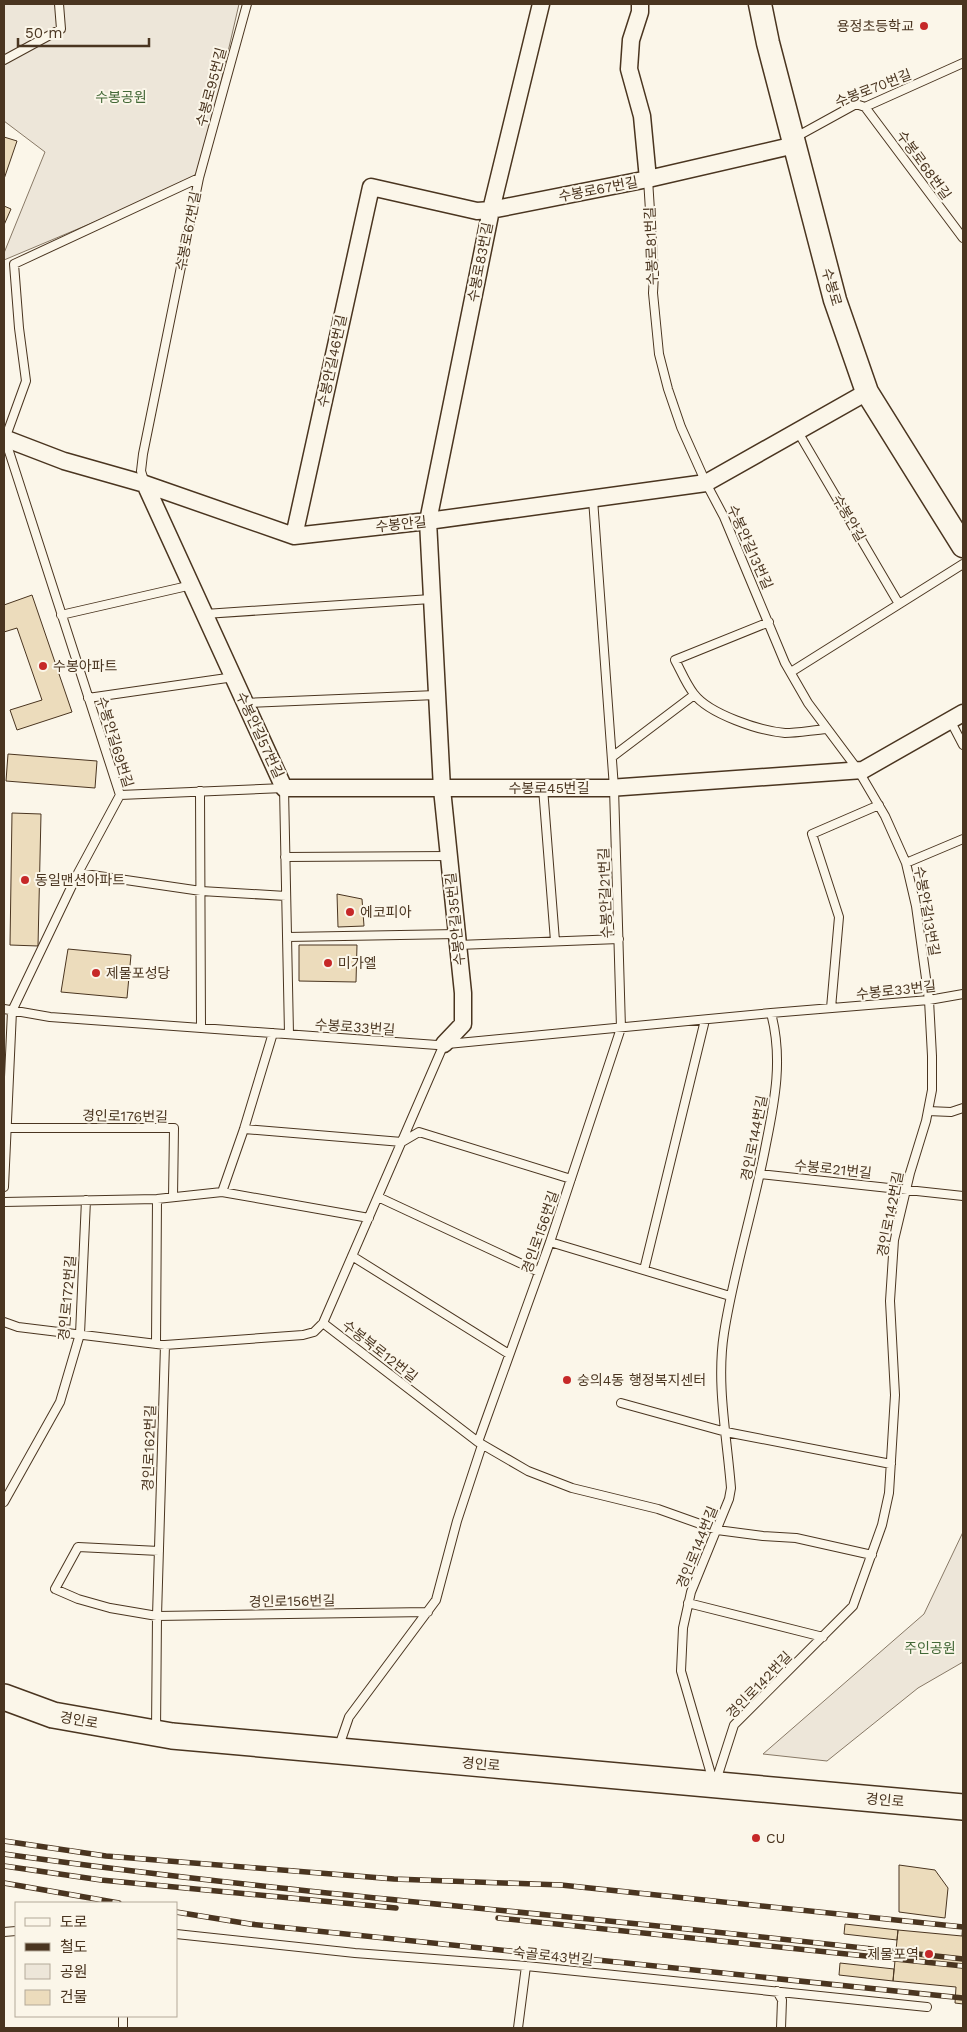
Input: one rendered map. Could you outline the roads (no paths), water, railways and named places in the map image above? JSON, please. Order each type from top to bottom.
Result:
[{"type":"main road","name":"경인로","points":[[4,1697],[53,1715],[156,1733],[714,1786],[963,1807]]},
{"type":"street","name":"수봉로83번길","points":[[428,521],[491,210],[541,4]]},
{"type":"street","name":"수봉로81번길","points":[[640,4],[640,12],[631,40],[629,69],[642,116],[648,179]]},
{"type":"street","name":"수봉로","points":[[760,4],[835,300],[867,392],[960,534]]},
{"type":"street","name":"수봉로67번길","points":[[371,186],[477,211],[491,210],[648,179],[794,142]]},
{"type":"street","name":"수봉안길46번길","points":[[294,536],[371,186]]},
{"type":"street","name":"수봉안길","points":[[4,438],[64,461],[145,484],[294,536],[428,521],[706,484],[867,392]]},
{"type":"street","name":"수봉안길57번길","points":[[145,484],[284,788]]},
{"type":"street","name":"수봉안길35번길","points":[[428,521],[442,789],[463,993],[463,1024],[444,1044]]},
{"type":"street","name":"수봉로45번길","points":[[284,788],[614,788],[863,770],[957,717]]},
{"type":"lane","points":[[4,60],[61,29],[59,4]]},
{"type":"lane","name":"수봉로95번길","points":[[199,178],[247,4]]},
{"type":"lane","name":"수봉로70번길","points":[[794,142],[856,104],[865,107],[963,64]]},
{"type":"lane","name":"수봉로68번길","points":[[865,107],[963,238]]},
{"type":"lane","name":"수봉로67번길","points":[[4,438],[26,381],[19,328],[14,264],[199,178]]},
{"type":"lane","name":"수봉로67번길","points":[[145,484],[141,471],[143,454],[199,178]]},
{"type":"lane","name":"수봉로81번길","points":[[648,179],[654,274],[652,293],[659,354],[678,419],[706,484]]},
{"type":"lane","name":"수봉안길","points":[[798,432],[899,604]]},
{"type":"lane","name":"수봉안길69번길","points":[[4,438],[120,795],[78,873],[12,1011]]},
{"type":"lane","name":"수봉안길13번길","points":[[706,484],[724,517],[791,672],[808,703],[858,770],[886,816],[906,863],[916,906],[928,1000]]},
{"type":"lane","name":"수봉안길21번길","points":[[593,499],[614,788],[621,1028]]},
{"type":"lane","points":[[791,672],[963,564]]},
{"type":"lane","points":[[62,615],[192,586]]},
{"type":"lane","points":[[205,614],[432,599]]},
{"type":"lane","points":[[769,622],[675,660],[694,695],[730,718],[762,729],[786,733],[827,728]]},
{"type":"lane","points":[[88,698],[234,677]]},
{"type":"lane","points":[[245,703],[436,695]]},
{"type":"lane","points":[[612,757],[694,695]]},
{"type":"lane","points":[[957,717],[963,745]]},
{"type":"lane","name":"수봉로45번길","points":[[120,795],[284,788]]},
{"type":"lane","name":"수봉안길57번길","points":[[284,788],[289,1034]]},
{"type":"lane","points":[[543,788],[555,941]]},
{"type":"lane","points":[[200,792],[201,1028]]},
{"type":"lane","points":[[831,1008],[839,917],[812,834],[879,805]]},
{"type":"lane","points":[[906,863],[963,839]]},
{"type":"lane","points":[[285,857],[449,856]]},
{"type":"lane","points":[[78,873],[201,891],[286,896]]},
{"type":"lane","points":[[286,937],[555,941],[619,939]]},
{"type":"lane","name":"수봉로33번길","points":[[4,1009],[50,1017],[444,1044],[928,1000],[963,994]]},
{"type":"lane","name":"경인로142번길","points":[[714,1786],[734,1725],[853,1606],[882,1525],[889,1493],[894,1395],[890,1301],[894,1240],[932,1090],[932,1056],[928,1000]]},
{"type":"lane","points":[[4,1187],[12,1011]]},
{"type":"lane","name":"경인로144번길","points":[[714,1786],[681,1671],[683,1628],[691,1592],[730,1499],[731,1488],[720,1362],[730,1296],[760,1174],[775,1100],[778,1049],[771,1013]]},
{"type":"lane","points":[[644,1270],[705,1020]]},
{"type":"lane","name":"경인로156번길","points":[[338,1751],[349,1718],[436,1600],[480,1443],[550,1242],[621,1028]]},
{"type":"lane","points":[[222,1192],[244,1129],[273,1033]]},
{"type":"lane","name":"수봉안길35번길","points":[[323,1323],[444,1044]]},
{"type":"lane","points":[[928,1111],[951,1112],[963,1108]]},
{"type":"lane","name":"경인로176번길","points":[[8,1128],[174,1128],[173,1197]]},
{"type":"lane","points":[[244,1129],[402,1142],[419,1132],[571,1179]]},
{"type":"lane","name":"수봉로21번길","points":[[760,1174],[963,1196]]},
{"type":"lane","points":[[4,1202],[157,1199],[222,1192],[369,1218]]},
{"type":"lane","points":[[378,1196],[539,1272]]},
{"type":"lane","points":[[156,1344],[157,1199]]},
{"type":"lane","name":"경인로172번길","points":[[4,1502],[60,1402],[80,1334],[86,1200]]},
{"type":"lane","points":[[550,1242],[730,1296]]},
{"type":"lane","points":[[352,1256],[510,1354]]},
{"type":"lane","name":"수봉북로12번길","points":[[4,1322],[18,1327],[156,1344],[303,1335],[314,1332],[323,1323],[480,1443],[528,1471],[572,1488],[658,1509],[717,1530]]},
{"type":"lane","name":"경인로162번길","points":[[156,1733],[157,1616],[165,1344]]},
{"type":"lane","points":[[621,1403],[726,1432],[891,1464]]},
{"type":"lane","points":[[717,1530],[796,1538],[872,1555]]},
{"type":"lane","points":[[157,1616],[110,1608],[78,1599],[55,1588],[78,1547],[159,1551]]},
{"type":"lane","points":[[688,1603],[823,1637]]},
{"type":"lane","name":"경인로156번길","points":[[157,1616],[428,1612]]},
{"type":"lane","name":"숙골로43번길","points":[[178,1934],[355,1952],[526,1966],[927,2007]]},
{"type":"lane","points":[[518,2028],[526,1966]]},
{"type":"lane","points":[[777,1991],[782,2000],[781,2028]]},
{"type":"railway","points":[[4,1841],[106,1856],[394,1879],[561,1885],[963,1927]]},
{"type":"railway","points":[[4,1854],[281,1888],[963,1959]]},
{"type":"railway","points":[[4,1866],[101,1880],[396,1908]]},
{"type":"railway","points":[[4,1883],[113,1902]]},
{"type":"railway","points":[[178,1912],[250,1924],[963,1998]]},
{"type":"railway","points":[[498,1918],[963,1966]]},
{"type":"place","name":"용정초등학교","points":[[924,26]]},
{"type":"place","name":"수봉아파트","points":[[43,666]]},
{"type":"place","name":"동일맨션아파트","points":[[25,880]]},
{"type":"place","name":"에코피아","points":[[350,912]]},
{"type":"place","name":"미가엘","points":[[328,963]]},
{"type":"place","name":"제물포성당","points":[[96,973]]},
{"type":"place","name":"숭의4동 행정복지센터","points":[[567,1380]]},
{"type":"place","name":"CU","points":[[756,1838]]},
{"type":"place","name":"제물포역","points":[[929,1954]]},
{"type":"park label","name":"수봉공원","points":[[121,97]]},
{"type":"park label","name":"주인공원","points":[[930,1648]]}]
